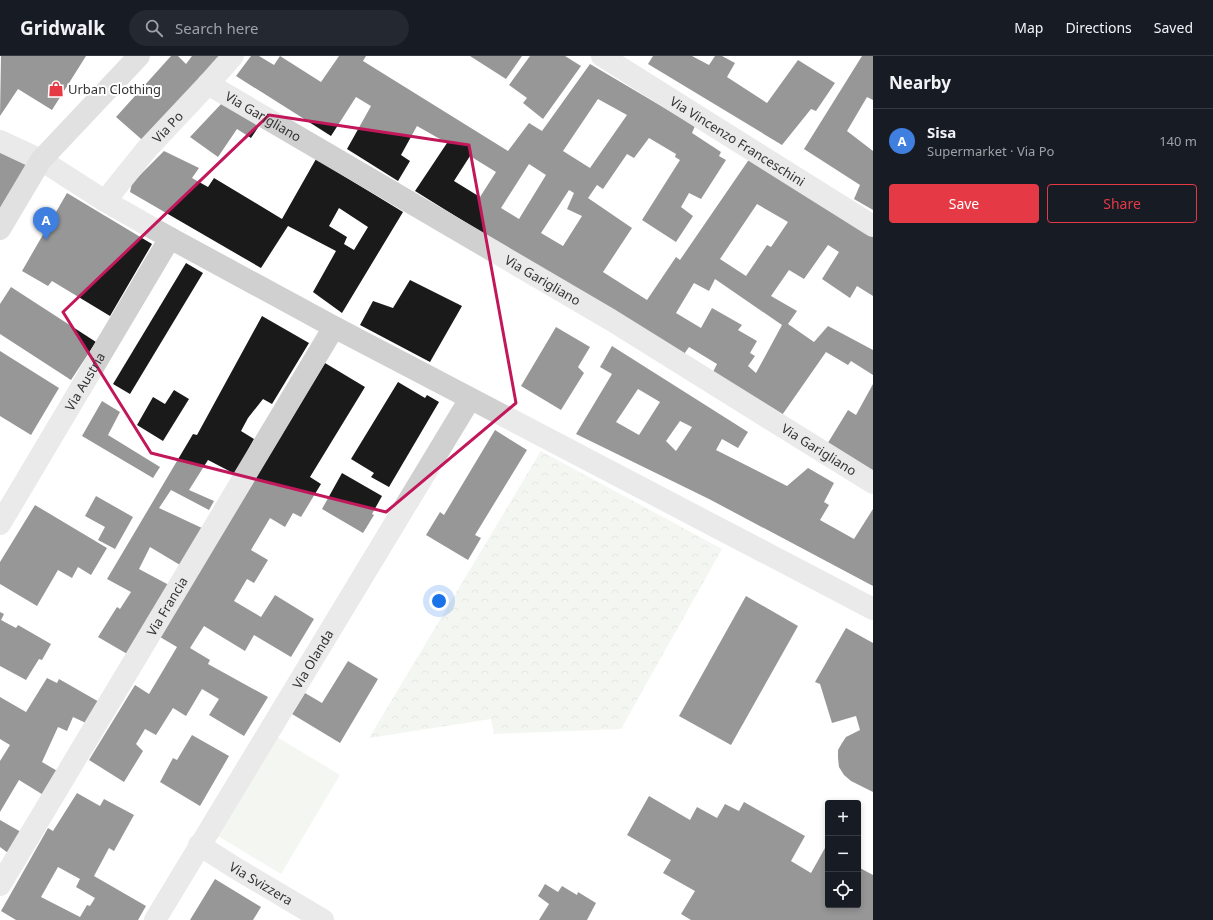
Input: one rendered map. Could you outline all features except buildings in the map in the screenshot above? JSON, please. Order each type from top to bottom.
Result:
[{"type":"street","points":[[0,229],[41,160],[138,56]]},
{"type":"street","name":"Via Po","points":[[105,201],[146,150],[233,56]]},
{"type":"street","name":"Via Vincenzo Franceschini","points":[[602,56],[873,226]]},
{"type":"street","name":"Via Garigliano","points":[[208,84],[612,320],[873,483]]},
{"type":"street","points":[[0,141],[41,160],[105,201],[334,327],[873,609]]},
{"type":"street","name":"Via Austria","points":[[0,524],[170,238]]},
{"type":"street","name":"Via Francia","points":[[0,885],[334,327]]},
{"type":"street","name":"Via Olanda","points":[[155,920],[470,398]]},
{"type":"street","name":"Via Svizzera","points":[[199,845],[323,920]]},
{"type":"highlighted area","points":[[269,115],[469,145],[516,403],[386,512],[151,453],[63,312]]},
{"type":"green space","points":[[541,451],[722,549],[621,729],[494,734],[491,719],[369,738]]},
{"type":"green space","points":[[277,737],[340,775],[281,874],[218,836]]},
{"type":"place","name":"Urban Clothing","points":[[56,89]]},
{"type":"place","name":"Sisa","points":[[46,240]]}]
